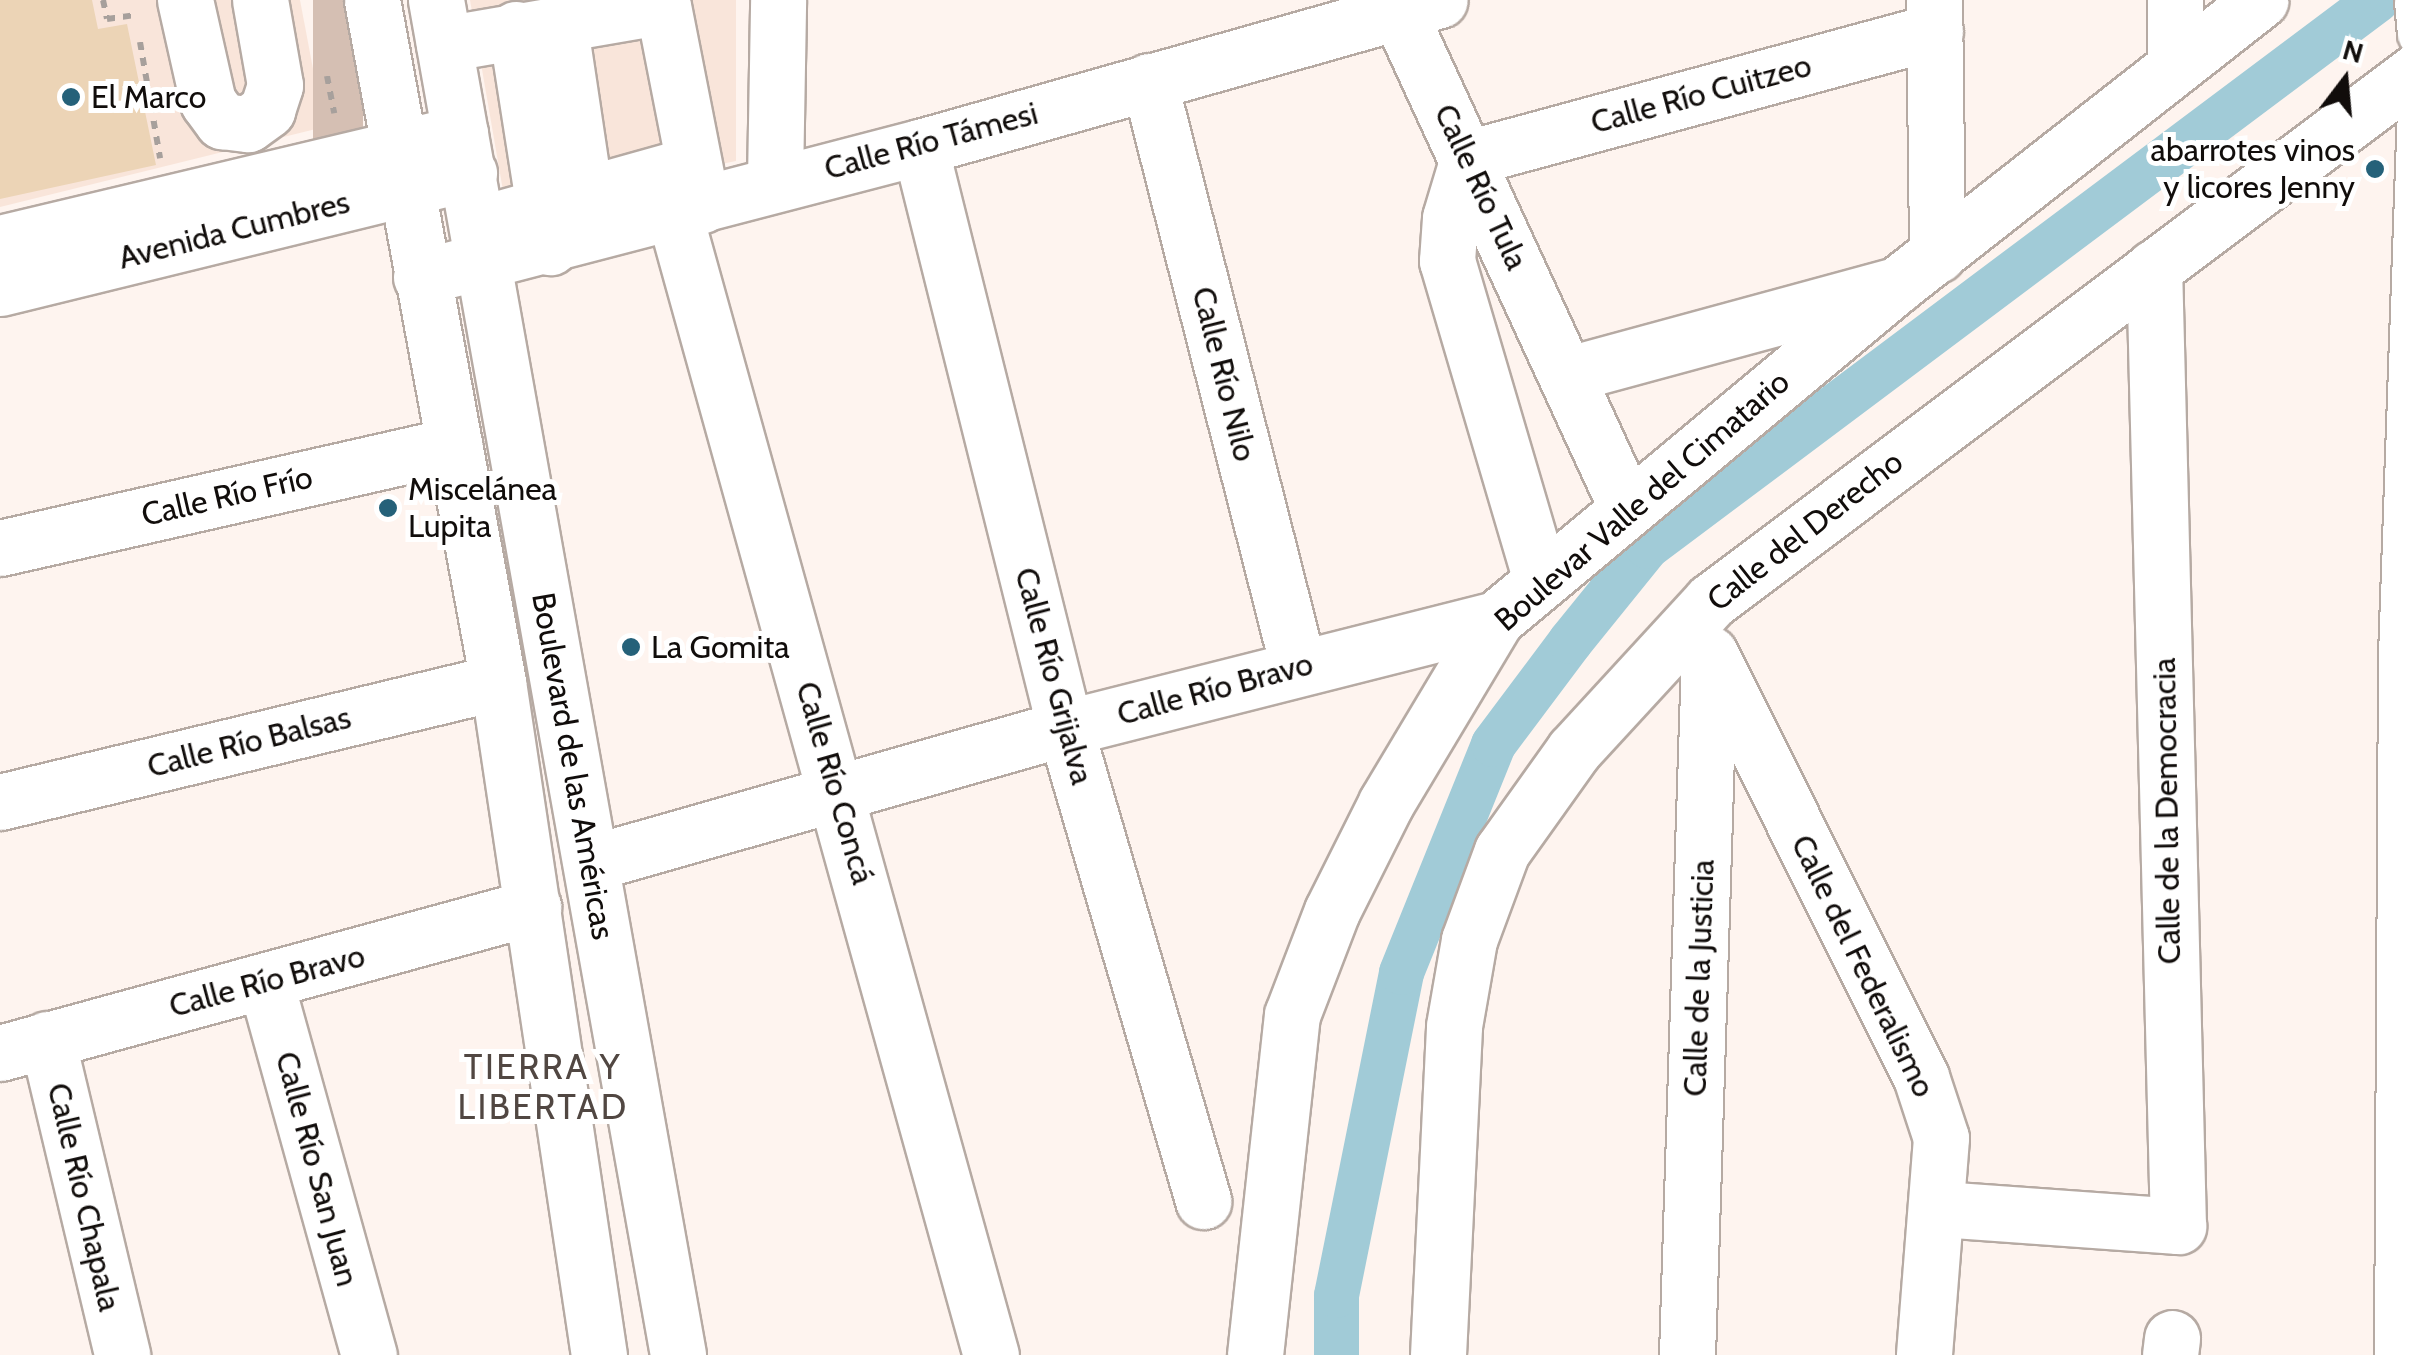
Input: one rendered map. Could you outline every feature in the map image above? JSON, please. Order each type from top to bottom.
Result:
[{"type":"street","points":[[160,8],[208,102],[222,121],[248,124],[267,110],[275,85],[260,0]]},
{"type":"street","name":"Boulevard de las Américas","points":[[372,0],[498,682],[598,1355]]},
{"type":"street","points":[[774,180],[778,0]]},
{"type":"street","points":[[2174,65],[2175,0]]},
{"type":"street","name":"Boulevar Valle del Cimatario","points":[[1255,1355],[1292,1015],[1332,910],[1386,803],[1496,619],[1917,270],[2260,0]]},
{"type":"street","points":[[2422,0],[2425,32]]},
{"type":"street","points":[[440,22],[575,18],[652,4],[667,16],[627,206]]},
{"type":"street","name":"Calle Río Támesi","points":[[421,277],[474,199],[627,206],[774,180],[920,147],[1411,4]]},
{"type":"street","name":"Calle Río Tula","points":[[1411,4],[1468,158],[1569,374],[1626,508]]},
{"type":"street","points":[[1569,374],[1917,270],[1935,16]]},
{"type":"street","name":"Calle Río Cuitzeo","points":[[1468,158],[1935,16]]},
{"type":"street","points":[[575,18],[627,206]]},
{"type":"street","points":[[575,18],[627,206]]},
{"type":"street","name":"Boulevard de las Américas","points":[[440,22],[678,1355]]},
{"type":"street","name":"Calle del Derecho","points":[[1438,1355],[1454,1026],[1469,940],[1502,851],[1574,750],[1711,601],[2425,65]]},
{"type":"street","name":"Calle Río Nilo","points":[[1149,81],[1298,666]]},
{"type":"street","points":[[2402,1355],[2413,1255],[2415,655],[2425,109]]},
{"type":"street","name":"Calle Río Grijalva","points":[[920,147],[1065,728],[1203,1201]]},
{"type":"street","name":"Avenida Cumbres","points":[[0,243],[342,158],[400,167],[474,199]]},
{"type":"street","points":[[1468,158],[1450,218],[1447,261],[1541,580]]},
{"type":"street","name":"Avenida Cumbres","points":[[0,288],[400,167]]},
{"type":"street","name":"Calle Río Concá","points":[[627,206],[839,794],[991,1355]]},
{"type":"street","name":"Calle de la Democracia","points":[[1940,1209],[2178,1226],[2154,266]]},
{"type":"street","name":"Calle Río Frío","points":[[0,548],[454,444]]},
{"type":"street","name":"Calle de la Justicia","points":[[1687,1355],[1711,601]]},
{"type":"street","name":"Calle Río Bravo","points":[[591,863],[1065,728],[1496,619]]},
{"type":"street","name":"Calle del Federalismo","points":[[1710,654],[1921,1077],[1941,1138],[1940,1209],[1924,1355]]},
{"type":"street","name":"Calle Río Balsas","points":[[0,802],[498,682]]},
{"type":"street","name":"Calle Río Bravo","points":[[24,1046],[266,984],[533,908]]},
{"type":"street","name":"Calle Río San Juan","points":[[266,984],[369,1355]]},
{"type":"street","name":"Calle Río Chapala","points":[[24,1046],[122,1355]]},
{"type":"path","points":[[103,0],[106,20],[160,8]]},
{"type":"path","points":[[133,0],[160,8]]},
{"type":"path","points":[[154,127],[160,8]]},
{"type":"path","points":[[324,58],[342,158]]},
{"type":"shaded area","points":[[0,0],[300,0],[324,127],[0,207]]},
{"type":"shaded area","points":[[313,0],[363,0],[363,161],[313,161]]},
{"type":"shaded area","points":[[470,0],[736,0],[736,161],[506,208]]},
{"type":"building","name":"El Marco","points":[[0,0],[92,0],[98,29],[127,24],[156,165],[0,199]]},
{"type":"waterway","points":[[1336,1355],[1336,1295],[1401,972],[1493,744],[1570,641],[1647,546],[2376,0]]},
{"type":"place","name":"El Marco","points":[[71,97]]},
{"type":"place","name":"abarrotes vinos y licores Jenny","points":[[2375,169]]},
{"type":"place","name":"Miscelánea Lupita","points":[[388,508]]},
{"type":"place","name":"La Gomita","points":[[631,647]]},
{"type":"district","name":"TIERRA Y LIBERTAD","points":[[543,1087]]}]
